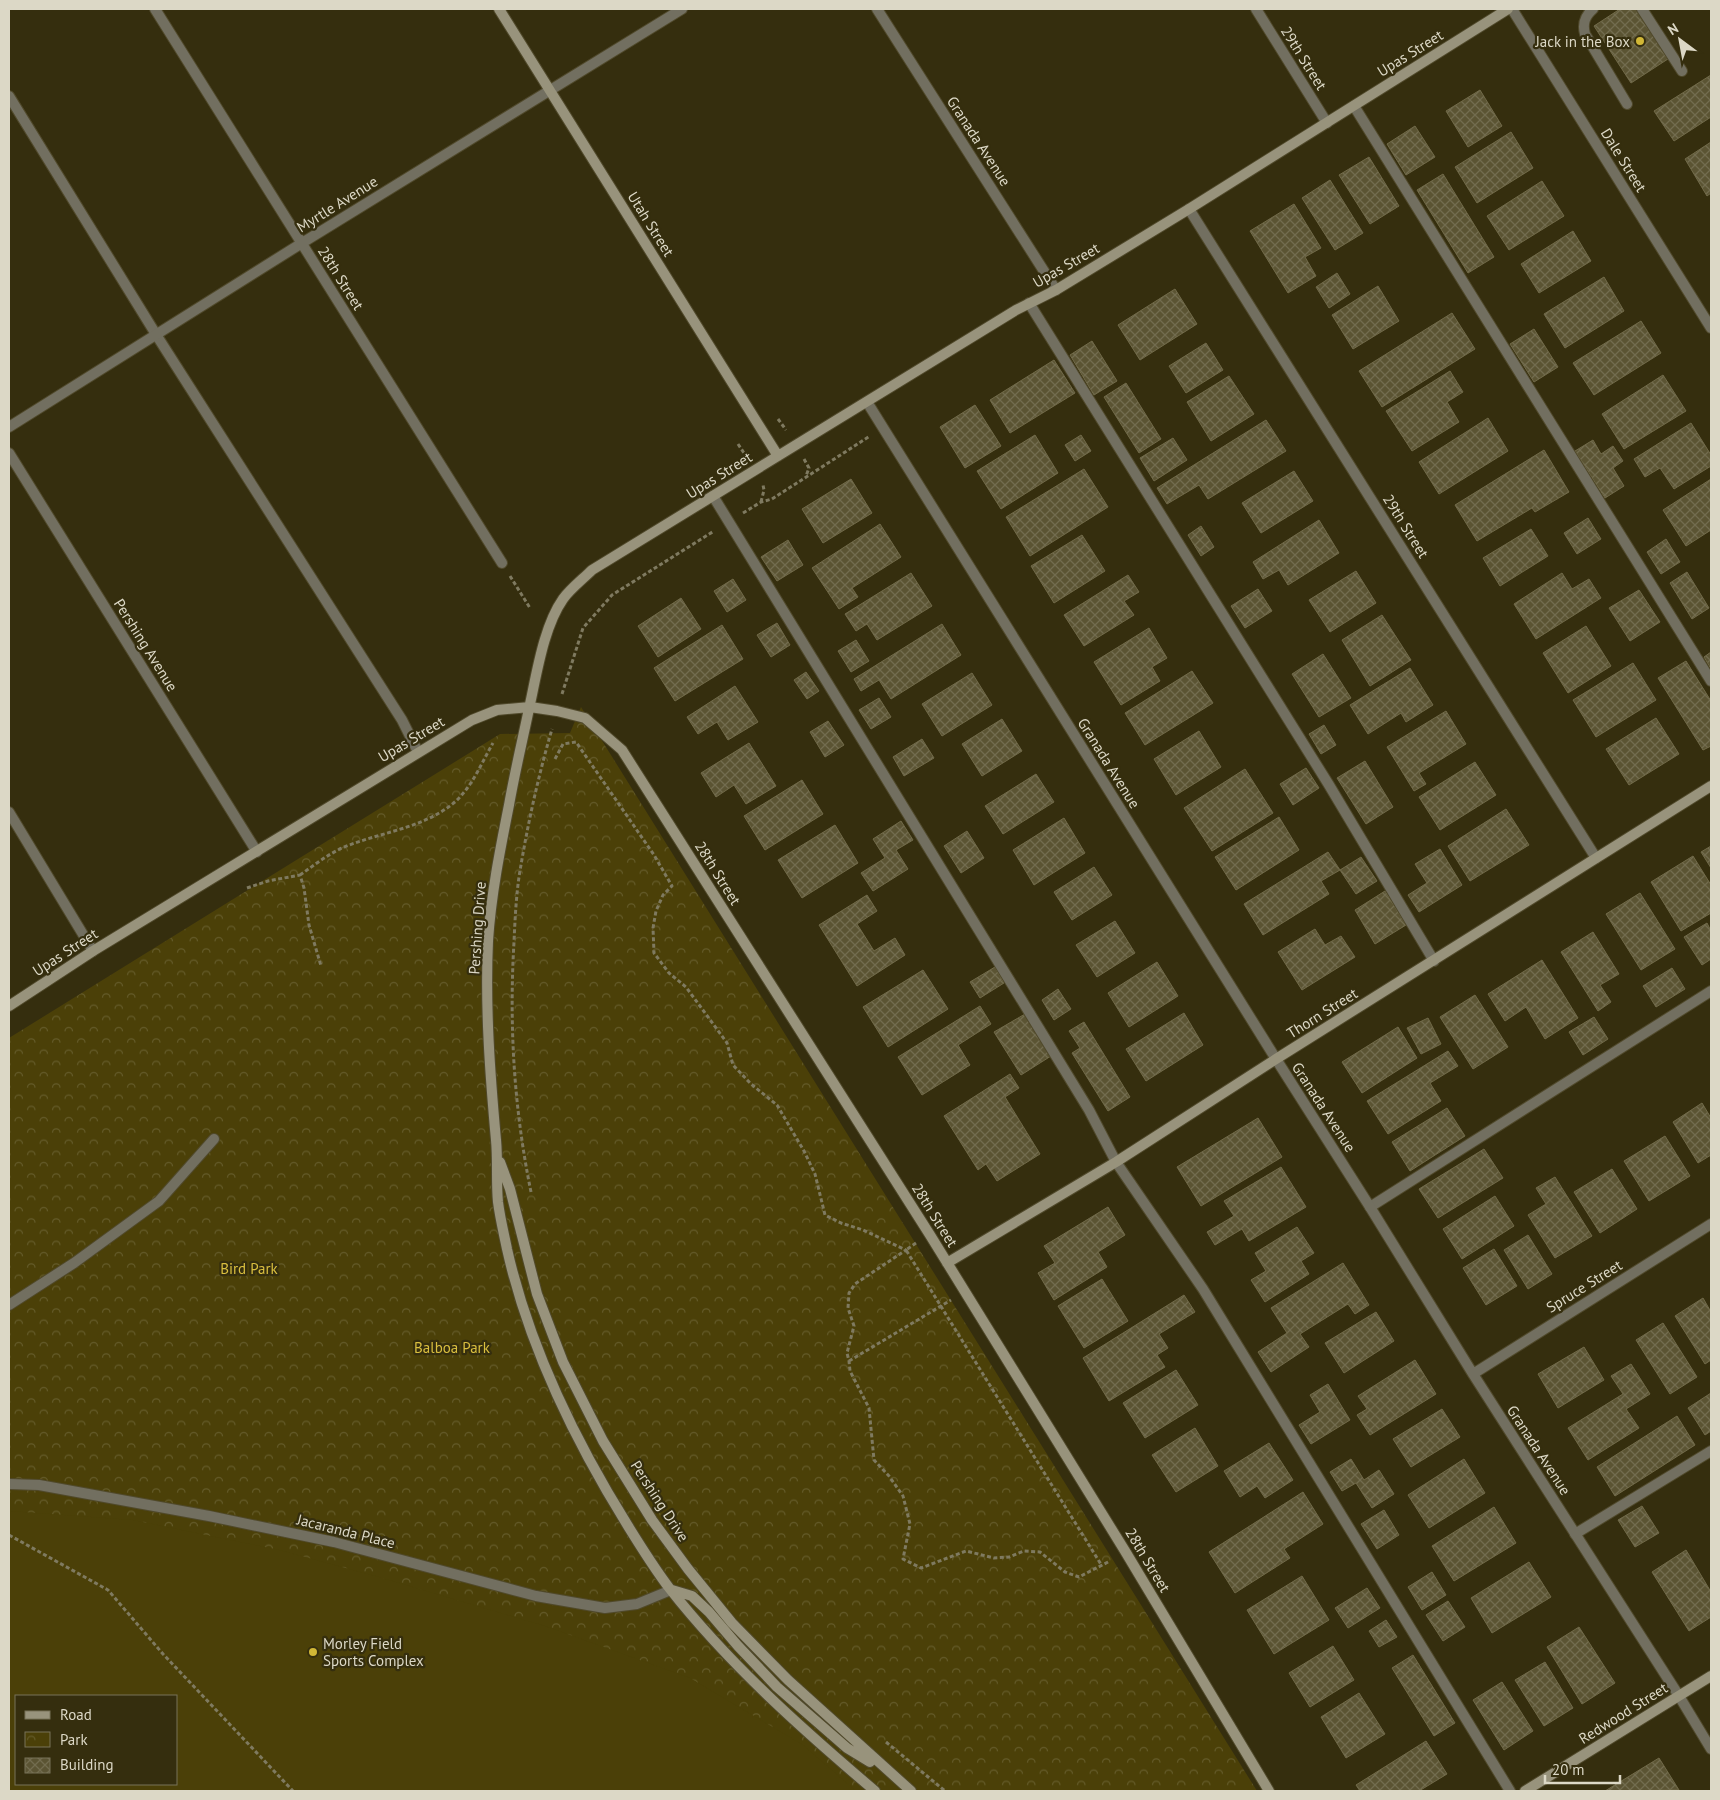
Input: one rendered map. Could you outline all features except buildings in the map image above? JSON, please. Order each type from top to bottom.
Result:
[{"type":"street","name":"28th Street","points":[[155,9],[502,563]]},
{"type":"street","name":"Utah Street","points":[[499,9],[778,456]]},
{"type":"street","name":"Myrtle Avenue","points":[[9,427],[157,336],[302,243],[682,9]]},
{"type":"street","name":"Granada Avenue","points":[[877,9],[1056,290]]},
{"type":"street","name":"29th Street","points":[[1256,9],[1327,122]]},
{"type":"street","name":"Upas Street","points":[[9,1006],[93,951],[472,720],[497,710],[530,707],[548,628],[563,599],[592,570],[1029,303],[1056,290],[1189,209],[1510,9]]},
{"type":"street","name":"Dale Street","points":[[1510,9],[1711,328]]},
{"type":"street","points":[[1593,9],[1586,15],[1583,27],[1585,34],[1627,104]]},
{"type":"street","points":[[1642,9],[1682,71]]},
{"type":"street","points":[[9,96],[157,336],[402,720],[418,752]]},
{"type":"street","points":[[1354,106],[1711,681]]},
{"type":"street","name":"29th Street","points":[[1189,209],[1596,858]]},
{"type":"street","points":[[1029,303],[1329,785],[1434,961]]},
{"type":"street","name":"Granada Avenue","points":[[867,402],[1473,1374],[1711,1749]]},
{"type":"street","name":"Pershing Avenue","points":[[9,453],[257,852]]},
{"type":"street","points":[[713,496],[1084,1101],[1116,1162],[1203,1289],[1510,1791]]},
{"type":"street","name":"28th Street","points":[[530,707],[585,718],[622,750],[947,1263],[1125,1551],[1269,1791]]},
{"type":"street","name":"Pershing Drive","points":[[530,707],[496,872],[488,939],[488,998],[489,1063],[497,1154],[498,1202],[507,1251],[532,1333],[561,1402],[603,1484],[642,1550],[671,1590],[768,1696],[875,1791]]},
{"type":"street","name":"Thorn Street","points":[[947,1263],[1116,1162],[1276,1059],[1711,786]]},
{"type":"street","points":[[9,812],[93,951]]},
{"type":"street","points":[[1370,1207],[1711,991]]},
{"type":"street","points":[[9,1305],[74,1262],[159,1201],[214,1139]]},
{"type":"street","name":"Pershing Drive","points":[[497,1154],[510,1189],[537,1294],[563,1362],[603,1441],[652,1520],[688,1569],[732,1623],[788,1680],[911,1791]]},
{"type":"street","name":"Spruce Street","points":[[1473,1374],[1711,1224]]},
{"type":"street","points":[[1576,1534],[1711,1450]]},
{"type":"street","name":"Jacaranda Place","points":[[9,1484],[39,1485],[286,1532],[334,1542],[536,1596],[605,1608],[637,1604],[671,1590]]},
{"type":"street","points":[[671,1590],[692,1596],[709,1612],[777,1687],[848,1748],[892,1775]]},
{"type":"street","name":"Redwood Street","points":[[1525,1791],[1711,1676]]},
{"type":"path","points":[[533,1199],[514,1085],[512,978],[518,879],[538,774],[568,671],[583,628],[612,595],[761,502],[772,499],[883,428]]},
{"type":"path","points":[[805,460],[809,468],[806,477]]},
{"type":"path","points":[[761,502],[764,490],[762,484]]},
{"type":"path","points":[[502,563],[530,608]]},
{"type":"path","points":[[555,759],[563,744],[576,742],[625,816],[654,855],[672,886],[663,895],[656,911],[653,928],[654,953],[669,973],[686,987],[727,1043],[733,1065],[751,1084],[777,1105],[815,1174],[826,1214],[841,1223],[863,1230],[906,1250],[1102,1566]]},
{"type":"path","points":[[247,888],[268,881],[300,875],[342,848],[402,829],[433,816],[455,802],[468,787],[493,743]]},
{"type":"path","points":[[300,875],[304,888],[313,945],[321,966]]},
{"type":"path","points":[[906,1250],[855,1284],[849,1293],[848,1308],[854,1326],[847,1353],[850,1371],[869,1408],[874,1460],[889,1476],[903,1496],[910,1524],[903,1559],[921,1568],[966,1550],[994,1558],[1009,1557],[1024,1552],[1040,1552],[1065,1572],[1079,1577],[1102,1566],[1125,1551]]},
{"type":"path","points":[[849,1361],[965,1292]]},
{"type":"path","points":[[9,1535],[108,1590],[163,1654],[293,1791]]},
{"type":"path","points":[[884,1740],[945,1791]]},
{"type":"green space","name":"Balboa Park","points":[[581,707],[1257,1791],[9,1791],[9,1038],[500,734],[570,733]]},
{"type":"green space","name":"Morley Field Sports Complex","points":[[9,1511],[133,1520],[279,1550],[379,1577],[545,1626],[690,1678],[803,1745],[856,1791],[9,1791]]},
{"type":"place","name":"Jack in the Box","points":[[1640,41]]},
{"type":"place","name":"Morley Field Sports Complex","points":[[313,1652]]},
{"type":"park label","name":"Bird Park","points":[[249,1268]]}]
